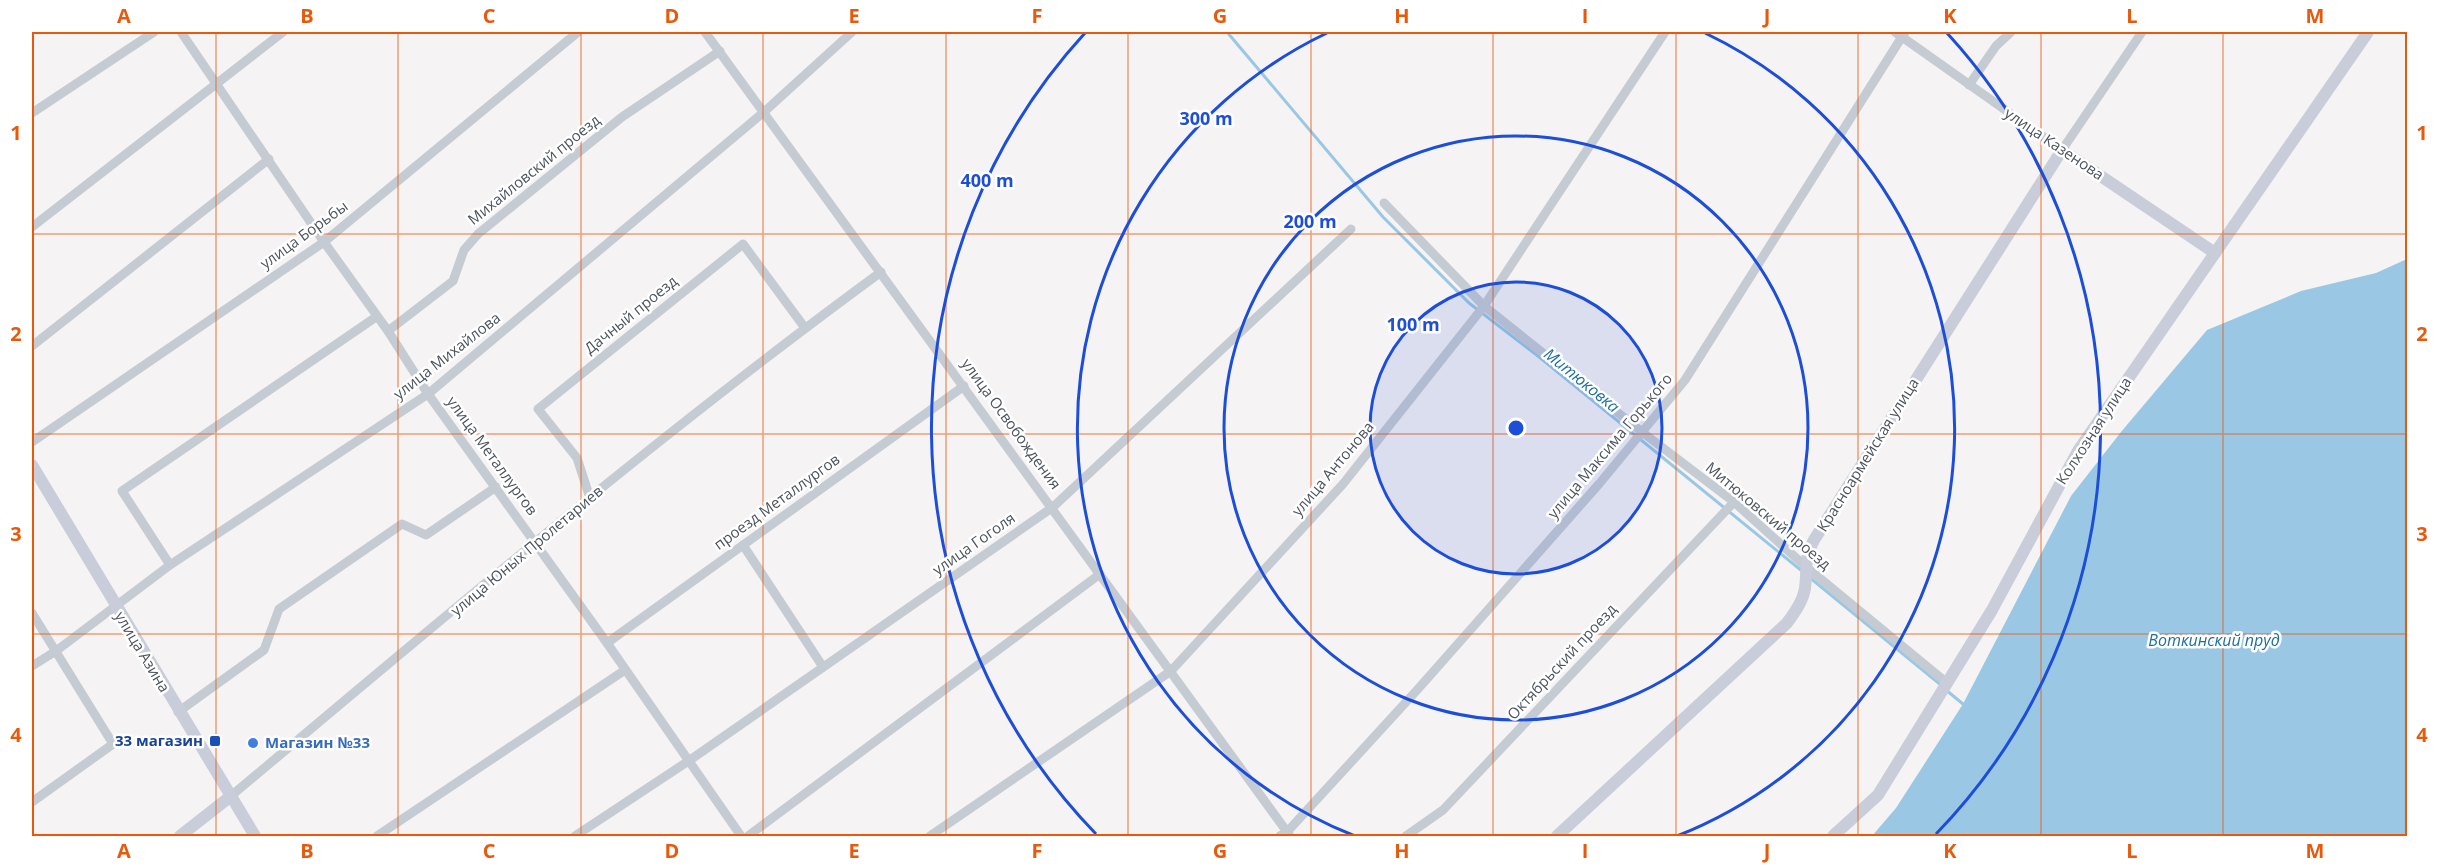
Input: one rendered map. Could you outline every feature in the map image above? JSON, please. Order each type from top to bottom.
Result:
[{"type":"street","points":[[32,113],[154,32]]},
{"type":"street","name":"улица Металлургов","points":[[181,32],[324,242],[388,331],[428,394],[690,760],[741,837]]},
{"type":"street","points":[[32,227],[283,32]]},
{"type":"street","name":"улица Борьбы","points":[[32,442],[324,242],[578,32]]},
{"type":"street","name":"улица Освобождения","points":[[705,32],[1053,507],[1285,835]]},
{"type":"street","name":"улица Михайлова","points":[[32,666],[56,651],[170,565],[428,394],[764,112],[852,32]]},
{"type":"street","name":"улица Антонова","points":[[930,837],[1170,671],[1343,484],[1484,306],[1665,32]]},
{"type":"street","points":[[1969,85],[1996,46],[2011,32]]},
{"type":"street","name":"Красноармейская улица","points":[[1557,837],[1787,623],[1799,604],[1805,588],[1804,566],[1814,540],[2062,150],[2142,32]]},
{"type":"street","name":"Колхозная улица","points":[[1833,837],[1878,795],[1992,610],[2078,451],[2368,32]]},
{"type":"street","name":"улица Казенова","points":[[1900,33],[2062,150],[2215,253]]},
{"type":"street","name":"улица Максима Горького","points":[[1285,835],[1426,680],[1634,442],[1685,380],[1900,33]]},
{"type":"street","name":"Михайловский проезд","points":[[388,331],[453,281],[465,250],[478,234],[622,117],[690,74],[720,51]]},
{"type":"street","points":[[32,346],[269,159]]},
{"type":"street","name":"Митюковский проезд","points":[[1384,203],[1484,306],[1641,433],[1734,502],[1804,566],[1947,683]]},
{"type":"street","name":"улица Гоголя","points":[[575,837],[690,760],[1053,507],[1352,229]]},
{"type":"street","name":"Дачный проезд","points":[[590,498],[577,458],[538,409],[744,244],[805,328]]},
{"type":"street","name":"улица Юных Пролетариев","points":[[180,837],[590,498],[805,328],[881,272]]},
{"type":"street","points":[[170,565],[122,491],[376,317]]},
{"type":"street","name":"проезд Металлургов","points":[[607,643],[964,386]]},
{"type":"street","name":"улица Азина","points":[[32,465],[114,606],[255,837]]},
{"type":"street","points":[[178,712],[264,650],[279,609],[402,524],[426,535],[496,487]]},
{"type":"street","name":"Октябрьский проезд","points":[[1406,837],[1443,810],[1734,502]]},
{"type":"street","points":[[743,545],[824,667]]},
{"type":"street","points":[[748,837],[1100,574]]},
{"type":"street","points":[[32,613],[113,744],[32,802]]},
{"type":"street","points":[[377,837],[626,670]]},
{"type":"water","name":"Воткинский пруд","points":[[2407,259],[2407,836],[1872,836],[1896,808],[1963,704],[2071,496],[2121,432],[2207,330],[2301,291],[2376,273]]},
{"type":"waterway","name":"Митюковка","points":[[1227,32],[1383,217],[1469,303],[1538,356],[1802,571]]},
{"type":"waterway","name":"Митюковка","points":[[1809,577],[1941,685]]},
{"type":"waterway","name":"Митюковка","points":[[1946,690],[1963,704]]},
{"type":"place","name":"33 магазин","points":[[215,741]]},
{"type":"place","name":"Магазин №33","points":[[253,743]]}]
